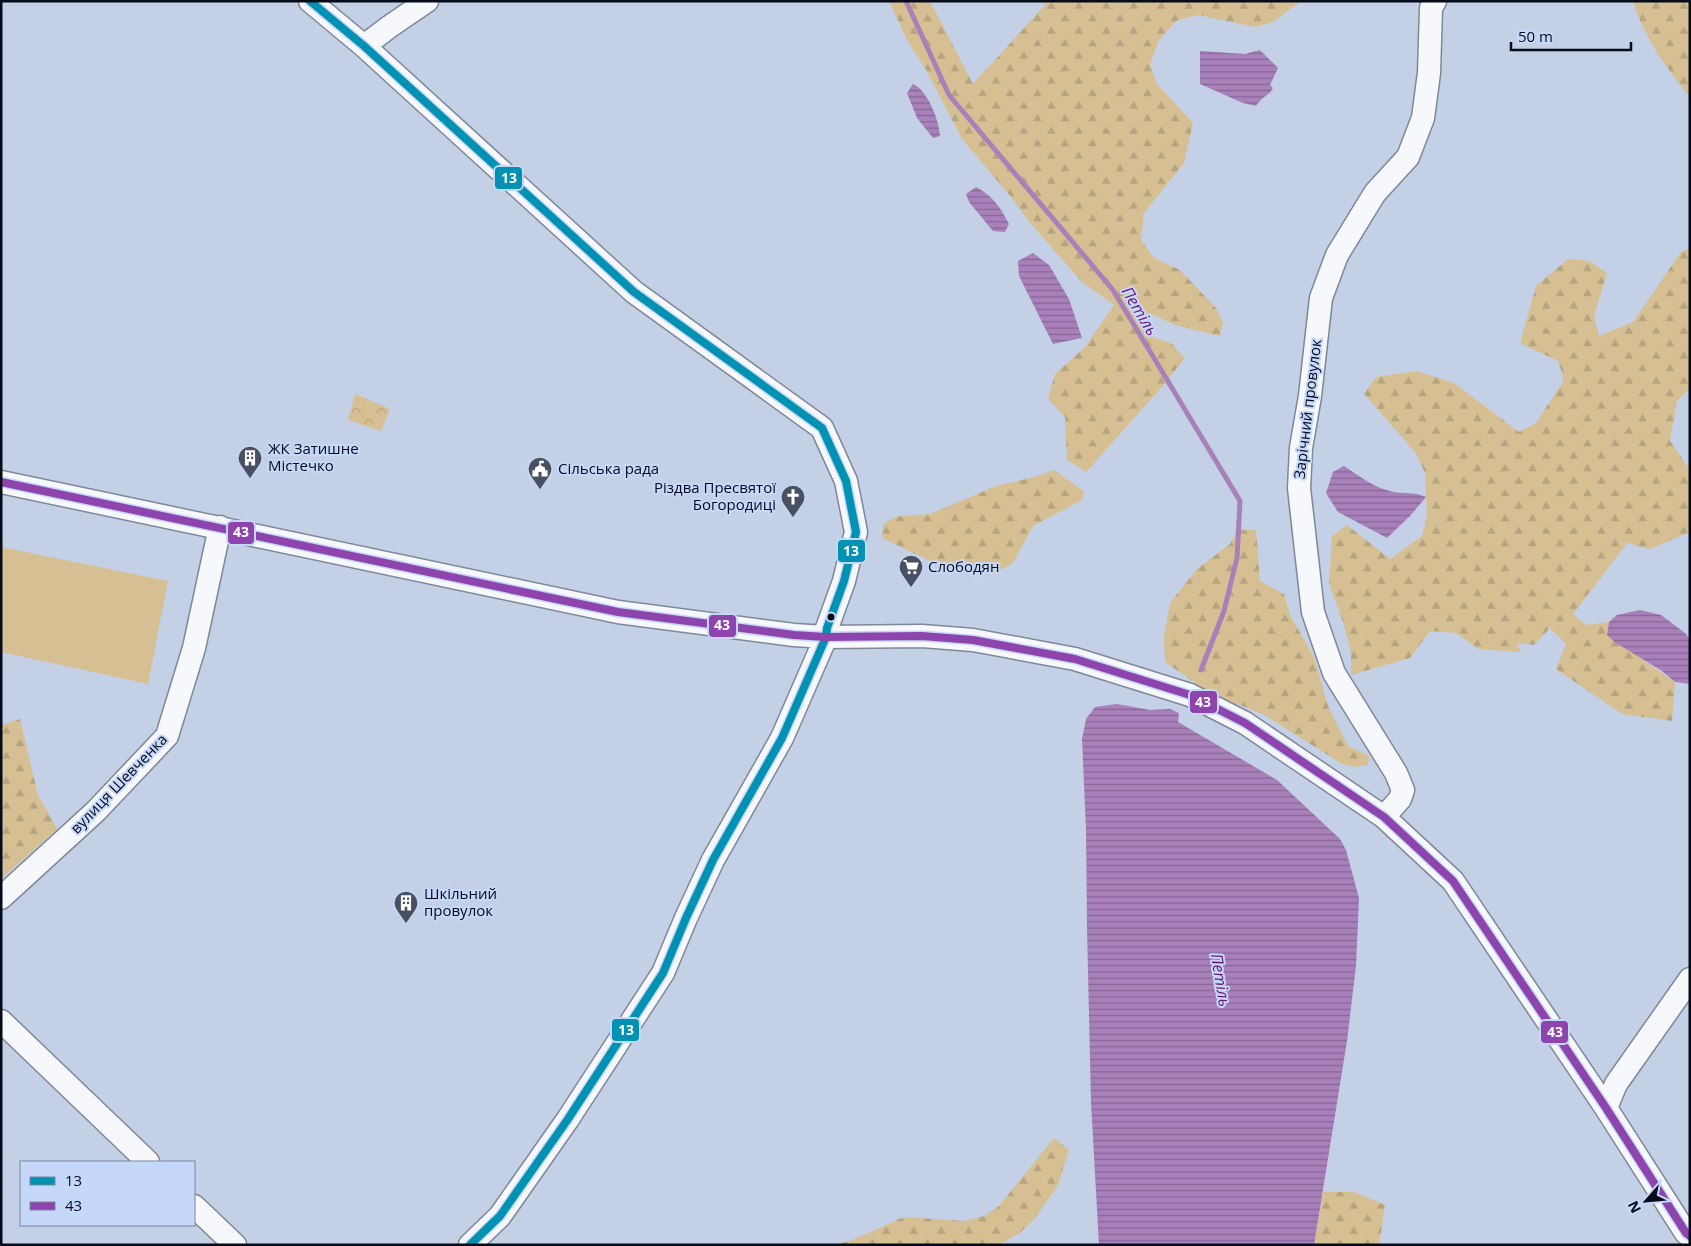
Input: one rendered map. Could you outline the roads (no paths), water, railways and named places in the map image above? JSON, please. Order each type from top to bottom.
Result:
[{"type":"street","points":[[310,1],[364,46],[634,292],[822,428],[846,481],[856,532],[844,581],[827,628],[826,637],[782,738],[713,860],[663,973],[568,1119],[500,1216],[470,1245]]},
{"type":"street","points":[[364,46],[428,1]]},
{"type":"street","name":"Зарічний провулок","points":[[1384,817],[1400,799],[1403,790],[1396,773],[1334,673],[1313,612],[1298,488],[1301,448],[1310,396],[1321,298],[1337,255],[1376,193],[1408,157],[1423,118],[1429,73],[1431,8],[1435,1]]},
{"type":"street","points":[[1,482],[618,612],[794,635],[826,637],[922,636],[973,640],[1075,659],[1190,695],[1245,724],[1384,817],[1454,881],[1606,1108],[1688,1238]]},
{"type":"street","name":"вулиця Шевченка","points":[[1,898],[96,811],[167,736],[194,648],[220,527]]},
{"type":"street","points":[[1606,1108],[1616,1084],[1690,979]]},
{"type":"street","points":[[1,1021],[147,1161]]},
{"type":"street","points":[[195,1207],[234,1245]]},
{"type":"water","points":[[1260,50],[1278,68],[1270,85],[1273,88],[1256,106],[1243,103],[1200,84],[1200,51],[1245,54]]},
{"type":"water","points":[[913,84],[928,99],[940,136],[933,138],[917,118],[907,93]]},
{"type":"water","points":[[976,187],[991,198],[1003,213],[1009,224],[1005,232],[993,231],[969,202],[966,194]]},
{"type":"water","points":[[1033,253],[1049,265],[1069,299],[1082,338],[1053,344],[1019,276],[1018,261]]},
{"type":"water","points":[[1344,466],[1378,487],[1426,497],[1410,516],[1387,538],[1338,512],[1326,493],[1333,472]]},
{"type":"water","points":[[1640,610],[1661,615],[1690,639],[1690,684],[1675,682],[1662,671],[1616,643],[1607,635],[1609,622],[1617,615]]},
{"type":"water","points":[[1117,704],[1150,710],[1170,709],[1179,713],[1178,722],[1277,780],[1340,839],[1346,850],[1359,898],[1356,966],[1347,1041],[1314,1245],[1099,1245],[1091,1102],[1086,829],[1082,739],[1086,719],[1095,707]]},
{"type":"waterway","name":"Петіль","points":[[906,1],[949,95],[1113,290],[1240,501],[1237,558],[1224,611],[1201,670]]},
{"type":"place","name":"ЖК Затишне Містечко","points":[[250,479]]},
{"type":"place","name":"Cільська рада","points":[[540,490]]},
{"type":"place","name":"Різдва Пресвятої Богородиці","points":[[793,518]]},
{"type":"place","name":"Слободян","points":[[911,588]]},
{"type":"place","name":"Шкільний провулок","points":[[406,924]]}]
